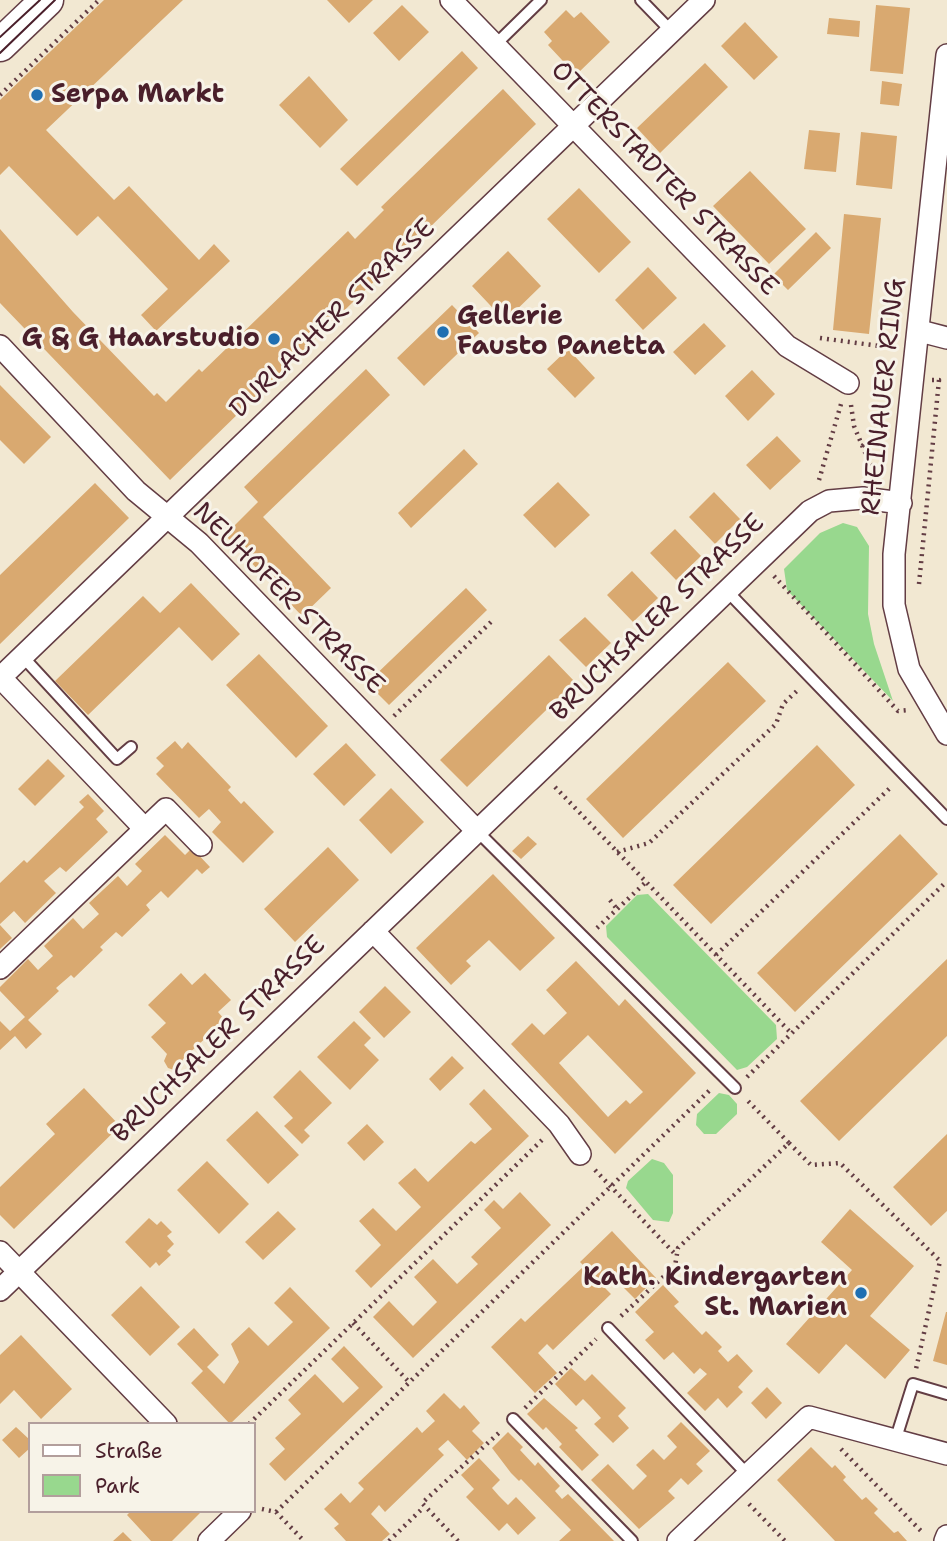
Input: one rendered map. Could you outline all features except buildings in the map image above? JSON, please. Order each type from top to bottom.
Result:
[{"type":"main road","points":[[0,45],[47,0]]},
{"type":"street","name":"OTTERSTADTER STRASSE","points":[[451,0],[787,346],[848,383]]},
{"type":"street","name":"DURLACHER STRASSE","points":[[0,678],[704,0]]},
{"type":"street","name":"RHEINAUER RING","points":[[947,55],[920,331],[894,554],[894,605],[909,669],[929,708],[947,734]]},
{"type":"street","points":[[920,331],[947,338]]},
{"type":"street","name":"NEUHOFER STRASSE","points":[[0,346],[136,491],[199,543],[477,831]]},
{"type":"street","name":"BRUCHSALER STRASSE","points":[[0,1290],[810,511],[829,501],[863,498],[901,503]]},
{"type":"street","points":[[0,678],[145,829]]},
{"type":"street","points":[[0,968],[166,809],[201,845]]},
{"type":"street","points":[[373,931],[559,1124],[580,1154]]},
{"type":"street","points":[[0,1252],[164,1422]]},
{"type":"street","points":[[678,1541],[809,1417],[896,1438],[947,1454]]},
{"type":"street","points":[[209,1541],[238,1513]]},
{"type":"lane","points":[[495,45],[541,0]]},
{"type":"lane","points":[[641,0],[671,32]]},
{"type":"lane","points":[[727,591],[947,819]]},
{"type":"lane","points":[[23,657],[117,759],[131,747]]},
{"type":"lane","points":[[477,831],[735,1088]]},
{"type":"lane","points":[[608,1328],[740,1480]]},
{"type":"lane","points":[[896,1438],[913,1384],[947,1394]]},
{"type":"lane","points":[[513,1419],[632,1541]]},
{"type":"path","points":[[0,95],[99,0]]},
{"type":"path","points":[[787,346],[807,336],[894,348]]},
{"type":"path","points":[[848,383],[854,426],[869,462],[901,503]]},
{"type":"path","points":[[810,511],[848,383]]},
{"type":"path","points":[[759,560],[898,711],[929,708]]},
{"type":"path","points":[[378,731],[494,619]]},
{"type":"path","points":[[617,852],[649,842],[776,723],[783,704],[811,678]]},
{"type":"path","points":[[540,771],[792,1034]]},
{"type":"path","points":[[716,955],[904,775]]},
{"type":"path","points":[[913,1384],[940,1261],[840,1163],[811,1165],[735,1088],[947,880]]},
{"type":"path","points":[[586,938],[646,882]]},
{"type":"path","points":[[610,900],[617,909]]},
{"type":"path","points":[[276,1512],[724,1077]]},
{"type":"path","points":[[251,1422],[559,1124]]},
{"type":"path","points":[[458,1541],[422,1503],[675,1266],[678,1248],[789,1143]]},
{"type":"path","points":[[612,1187],[677,1256]]},
{"type":"path","points":[[353,1323],[409,1381]]},
{"type":"path","points":[[809,1417],[931,1541]]},
{"type":"path","points":[[740,1480],[785,1541]]},
{"type":"path","points":[[389,1541],[425,1507]]},
{"type":"path","points":[[256,1508],[276,1512],[304,1541]]},
{"type":"green space","points":[[843,523],[857,527],[869,546],[868,614],[874,644],[893,701],[787,590],[784,569],[820,533]]},
{"type":"green space","points":[[648,894],[776,1025],[777,1039],[747,1067],[737,1070],[607,937],[606,926],[637,895]]},
{"type":"green space","points":[[719,1093],[729,1095],[737,1104],[737,1114],[716,1134],[704,1134],[696,1125],[697,1114]]},
{"type":"green space","points":[[652,1159],[664,1163],[673,1175],[673,1213],[669,1222],[653,1220],[626,1188],[628,1181]]},
{"type":"tram line","points":[[0,37],[40,0]]},
{"type":"tram line","points":[[0,53],[55,0]]},
{"type":"place","name":"Serpa Markt","points":[[37,95]]},
{"type":"place","name":"Gellerie Fausto Panetta","points":[[443,332]]},
{"type":"place","name":"G & G Haarstudio","points":[[274,339]]},
{"type":"place","name":"Kath. Kindergarten St. Marien","points":[[861,1293]]}]
